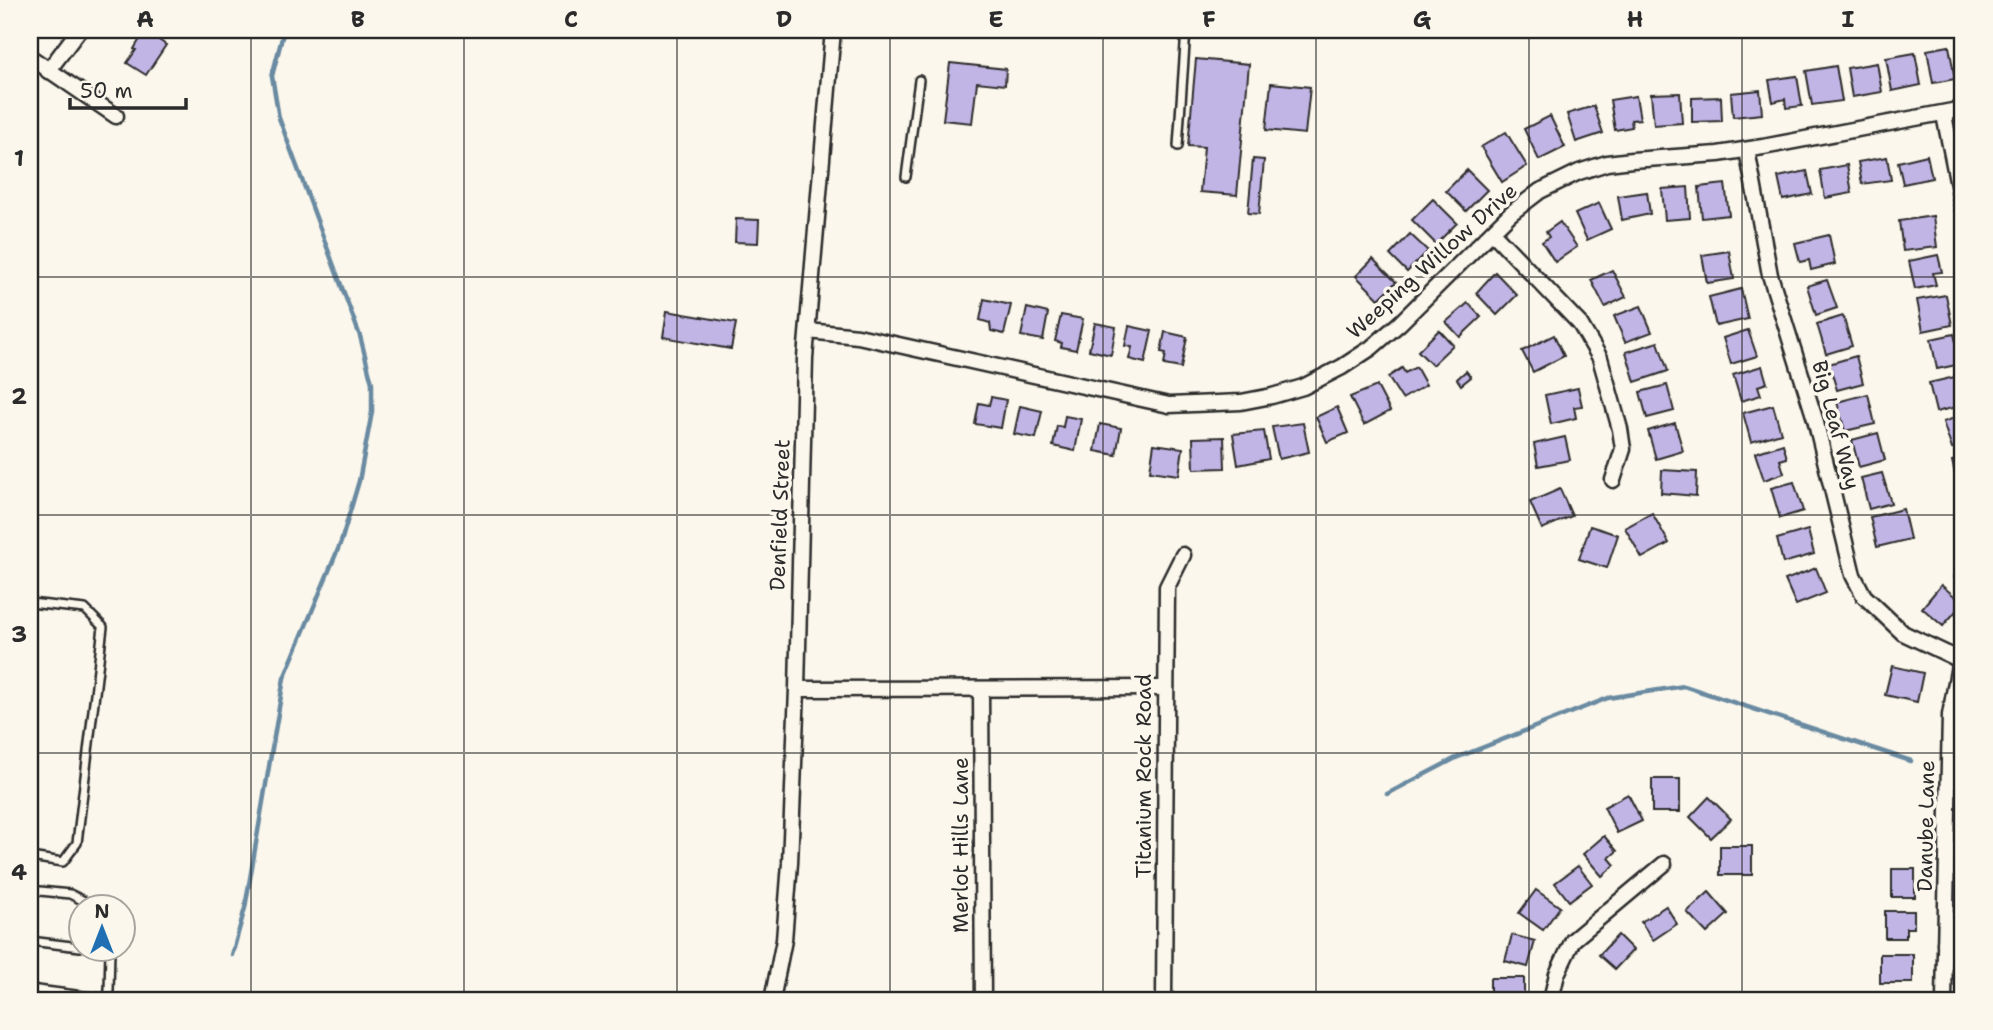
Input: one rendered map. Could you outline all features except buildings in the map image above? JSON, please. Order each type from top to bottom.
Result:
[{"type":"street","points":[[48,71],[79,30]]},
{"type":"street","name":"Denfield Street","points":[[772,1000],[787,901],[797,689],[798,570],[807,331],[833,30]]},
{"type":"street","points":[[30,58],[116,116]]},
{"type":"street","name":"Weeping Willow Drive","points":[[807,331],[858,336],[1169,405],[1241,402],[1303,387],[1362,354],[1400,323],[1510,214],[1541,191],[1579,172],[1607,163],[1747,149],[1944,115],[1963,109]]},
{"type":"street","points":[[1944,115],[1963,210]]},
{"type":"street","name":"Big Leaf Way","points":[[1747,149],[1770,275],[1815,419],[1853,575],[1864,596],[1903,634],[1961,657]]},
{"type":"street","points":[[1492,232],[1580,324],[1600,358],[1623,449],[1613,480]]},
{"type":"street","name":"Titanium Rock Road","points":[[1164,1000],[1167,587],[1183,555]]},
{"type":"street","name":"Danube Lane","points":[[1944,1000],[1950,715],[1961,657]]},
{"type":"street","points":[[797,689],[1165,688]]},
{"type":"street","name":"Merlot Hills Lane","points":[[982,690],[983,1000]]},
{"type":"street","points":[[1551,1000],[1557,974],[1573,940],[1664,864]]},
{"type":"street","points":[[1945,943],[1963,944]]},
{"type":"lane","points":[[1178,146],[1186,30]]},
{"type":"lane","points":[[906,177],[919,80]]},
{"type":"lane","points":[[30,603],[85,609],[103,627],[77,843],[63,862],[30,858]]},
{"type":"lane","points":[[30,890],[70,894]]},
{"type":"lane","points":[[30,941],[66,945]]},
{"type":"lane","points":[[30,989],[106,1000],[109,964]]},
{"type":"waterway","points":[[232,955],[245,908],[284,678],[341,542],[359,481],[372,412],[372,383],[360,336],[279,118],[272,76],[284,30]]},
{"type":"waterway","points":[[1387,794],[1456,758],[1608,698],[1684,686],[1911,761]]}]
